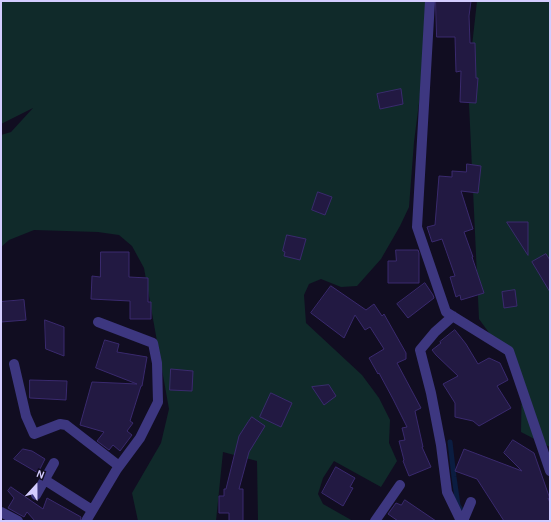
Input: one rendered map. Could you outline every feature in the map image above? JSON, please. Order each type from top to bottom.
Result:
[{"type":"street","points":[[430,1],[417,227],[446,312],[509,351],[550,471]]},
{"type":"street","points":[[453,316],[420,350],[440,438],[447,492],[461,520]]},
{"type":"street","points":[[86,521],[119,466],[140,438],[158,402],[157,363],[153,343],[98,322]]},
{"type":"street","points":[[14,364],[26,416],[34,434],[60,424],[66,425],[119,466]]},
{"type":"street","points":[[36,495],[54,463]]},
{"type":"street","points":[[45,480],[92,510]]},
{"type":"street","points":[[375,521],[400,485]]},
{"type":"street","points":[[461,520],[471,502]]},
{"type":"street","points":[[1,512],[18,521]]},
{"type":"green space","points":[[1,1],[432,1],[414,142],[409,207],[381,259],[357,286],[341,287],[321,279],[309,284],[304,295],[306,323],[362,375],[379,398],[390,420],[389,443],[397,461],[381,487],[334,461],[323,478],[318,494],[323,504],[353,521],[258,521],[257,461],[223,452],[216,521],[138,521],[132,493],[161,443],[169,409],[144,268],[132,246],[119,235],[98,232],[34,230],[9,240],[1,247],[1,135],[11,132],[33,108],[1,124]]},
{"type":"green space","points":[[477,1],[550,1],[550,447],[521,432],[522,378],[479,319],[468,82]]},
{"type":"building","points":[[436,1],[471,1],[469,16],[470,43],[475,43],[476,78],[478,78],[476,103],[460,102],[461,71],[456,72],[455,37],[437,37]]},
{"type":"building","points":[[401,89],[403,104],[380,109],[377,94]]},
{"type":"building","points":[[467,164],[481,166],[478,193],[461,191],[473,229],[464,232],[484,293],[461,300],[460,295],[456,297],[450,277],[455,276],[442,239],[432,242],[427,227],[435,225],[439,176],[452,177],[452,171],[466,172]]},
{"type":"building","points":[[318,192],[332,197],[325,215],[312,210]]},
{"type":"building","points":[[507,222],[528,222],[528,255]]},
{"type":"building","points":[[287,235],[306,239],[300,260],[284,256],[285,252],[283,251]]},
{"type":"building","points":[[396,250],[418,250],[419,283],[388,283],[388,261],[396,261]]},
{"type":"building","points":[[101,252],[129,252],[129,277],[148,278],[148,302],[151,302],[151,319],[130,319],[130,301],[91,299],[92,276],[100,277]]},
{"type":"building","points":[[546,254],[550,260],[550,292],[532,262]]},
{"type":"building","points":[[425,283],[434,298],[408,318],[397,304]]},
{"type":"building","points":[[331,286],[366,310],[374,304],[382,316],[384,314],[406,353],[406,359],[397,363],[421,408],[415,411],[422,447],[431,467],[409,476],[403,461],[399,441],[405,440],[402,428],[407,427],[379,373],[378,374],[369,358],[384,349],[370,327],[365,330],[355,315],[344,338],[311,313]]},
{"type":"building","points":[[515,290],[517,306],[504,308],[502,292]]},
{"type":"building","points":[[24,300],[26,320],[1,322],[1,302]]},
{"type":"building","points":[[45,320],[64,327],[64,356],[46,349]]},
{"type":"building","points":[[455,330],[466,344],[478,364],[489,358],[500,363],[508,380],[497,386],[511,408],[479,426],[473,421],[455,417],[455,403],[443,384],[458,376],[432,350]]},
{"type":"building","points":[[105,340],[119,344],[117,352],[147,357],[142,386],[130,421],[133,423],[127,431],[132,435],[120,451],[113,445],[109,450],[97,441],[104,432],[80,425],[92,382],[137,384],[96,368]]},
{"type":"building","points":[[171,369],[193,371],[192,391],[170,390]]},
{"type":"building","points":[[30,380],[67,381],[66,400],[30,398]]},
{"type":"building","points":[[329,385],[336,396],[324,405],[312,387]]},
{"type":"building","points":[[271,393],[292,403],[281,427],[260,417]]},
{"type":"building","points":[[252,417],[265,426],[249,452],[239,489],[243,489],[243,521],[229,521],[229,513],[219,513],[219,496],[224,496],[224,489],[226,489],[239,436]]},
{"type":"building","points":[[513,440],[534,453],[550,499],[548,498],[550,503],[550,521],[504,521],[477,479],[455,471],[464,449],[522,471],[504,453]]},
{"type":"building","points":[[23,449],[32,451],[45,459],[38,473],[14,459]]},
{"type":"building","points":[[336,467],[355,478],[350,487],[353,488],[343,506],[322,493]]},
{"type":"building","points":[[11,487],[43,509],[47,498],[81,517],[80,521],[35,521],[27,512],[24,517],[8,508],[14,498],[8,491]]},
{"type":"building","points":[[405,500],[436,521],[398,521],[388,514],[396,503],[401,505]]},
{"type":"waterway","points":[[450,442],[458,505],[463,513],[461,517]]}]
